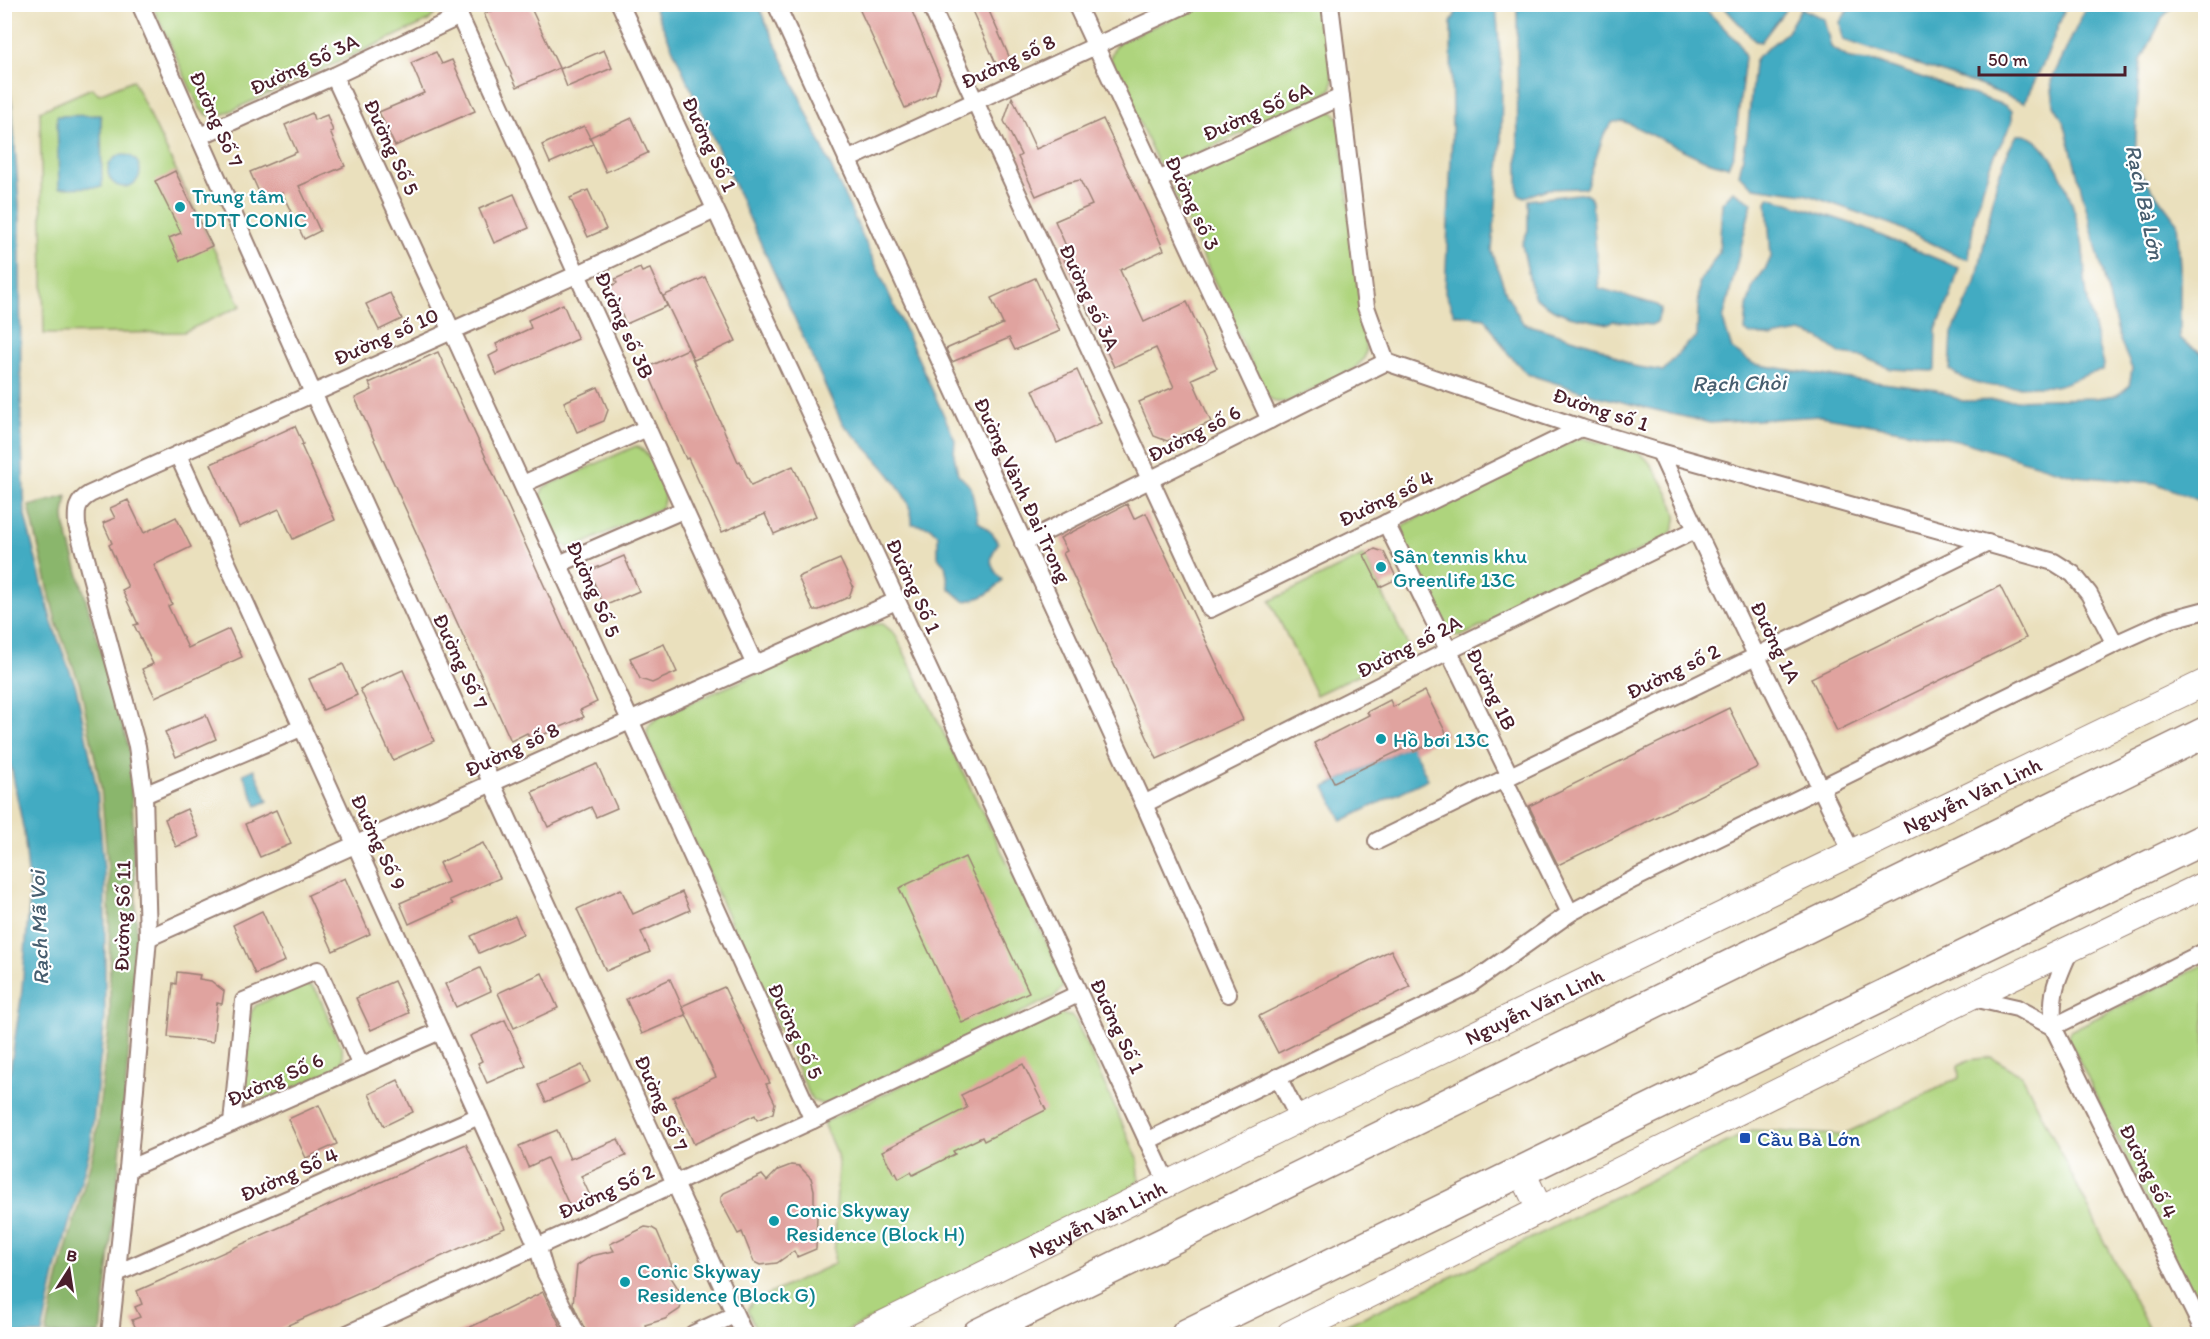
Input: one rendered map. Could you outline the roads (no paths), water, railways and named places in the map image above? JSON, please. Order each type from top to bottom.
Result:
[{"type":"highway","points":[[978,1335],[2205,732]]},
{"type":"highway","points":[[1186,1335],[2205,838]]},
{"type":"main road","name":"Nguyễn Văn Linh","points":[[863,1335],[1299,1119],[2205,682]]},
{"type":"main road","points":[[1290,1335],[1969,997],[2205,884]]},
{"type":"main road","points":[[1521,1170],[1540,1210]]},
{"type":"street","name":"Đường Số 7","points":[[140,4],[313,393],[744,1335]]},
{"type":"street","name":"Đường Số 1","points":[[620,4],[1168,1185]]},
{"type":"street","name":"Đường Vành Đai Trong","points":[[776,4],[1144,804],[1228,994]]},
{"type":"street","name":"Đường số 3A","points":[[930,4],[1210,609]]},
{"type":"street","name":"Đường số 3","points":[[1076,4],[1270,420]]},
{"type":"street","name":"Đường số 8","points":[[847,160],[1187,4]]},
{"type":"street","points":[[1330,4],[1366,307],[1386,362]]},
{"type":"street","name":"Đường Số 3A","points":[[200,136],[334,76],[457,10]]},
{"type":"street","name":"Đường số 3B","points":[[457,10],[755,665]]},
{"type":"street","name":"Đường Số 5","points":[[334,76],[523,483],[628,720],[813,1120]]},
{"type":"street","name":"Đường Số 6A","points":[[1158,180],[1341,97]]},
{"type":"street","name":"Đường số 10","points":[[77,505],[90,494],[715,210]]},
{"type":"street","name":"Đường số 6","points":[[1023,543],[1386,362]]},
{"type":"street","name":"Đường số 1","points":[[1386,362],[1581,428],[1660,452],[2054,562],[2073,574],[2089,594],[2115,644]]},
{"type":"street","points":[[523,483],[646,428]]},
{"type":"street","name":"Đường số 4","points":[[1210,609],[1581,428]]},
{"type":"street","name":"Đường 1A","points":[[1660,452],[1695,530],[1852,853]]},
{"type":"street","name":"Đường Số 9","points":[[178,455],[538,1248],[545,1272],[577,1335]]},
{"type":"street","name":"Đường Số 11","points":[[77,505],[77,525],[137,746],[144,795],[148,938],[128,1169],[110,1335]]},
{"type":"street","points":[[559,564],[683,510]]},
{"type":"street","name":"Đường 1B","points":[[1386,524],[1570,913]]},
{"type":"street","name":"Đường số 2A","points":[[1144,804],[1695,530]]},
{"type":"street","name":"Đường số 2","points":[[1377,842],[1988,543]]},
{"type":"street","name":"Đường số 8","points":[[148,938],[896,601]]},
{"type":"street","points":[[1147,1141],[1469,985],[1570,913],[1634,879],[2115,644],[2168,620],[2205,610]]},
{"type":"street","points":[[144,795],[301,728]]},
{"type":"street","name":"Đường số 4","points":[[2071,948],[2052,994],[2053,1028],[2205,1335]]},
{"type":"street","points":[[1969,997],[2017,1008],[2053,1028],[2205,951]]},
{"type":"street","points":[[232,1123],[243,1000],[318,970],[362,1066]]},
{"type":"street","name":"Đường Số 2","points":[[348,1335],[813,1120],[1078,994]]},
{"type":"street","name":"Đường Số 6","points":[[128,1169],[440,1031]]},
{"type":"street","points":[[1278,1077],[1299,1119]]},
{"type":"street","name":"Đường Số 4","points":[[117,1274],[478,1116]]},
{"type":"street","points":[[693,1335],[734,1315]]},
{"type":"water","name":"Rạch Bà Lớn","points":[[1460,4],[1496,5],[1502,80],[1501,147],[1492,251],[1506,293],[1523,323],[1597,346],[1633,366],[1663,371],[1686,345],[1697,337],[1699,283],[1719,252],[1722,203],[1733,191],[1752,202],[1723,320],[1732,349],[1754,364],[1937,390],[1962,401],[2096,398],[2117,395],[2129,386],[2132,369],[2120,340],[2064,122],[2054,105],[2051,81],[2087,5],[2174,5],[2163,17],[2141,61],[2135,166],[2177,222],[2180,266],[2180,339],[2205,355],[2205,503],[2155,483],[2075,476],[1957,440],[1821,416],[1710,423],[1597,396],[1527,374],[1506,351],[1485,318],[1454,314],[1445,292],[1452,135],[1451,23]]},
{"type":"water","points":[[1852,4],[2060,4],[2064,11],[2047,56],[2024,103],[1979,85],[1843,40],[1840,22]]},
{"type":"water","points":[[653,5],[758,5],[955,440],[954,455],[958,474],[971,487],[978,521],[992,533],[998,543],[991,562],[1002,580],[985,595],[964,601],[949,588],[945,565],[938,557],[938,535],[930,527],[912,524],[911,512],[897,484],[842,423]]},
{"type":"water","points":[[1517,5],[1701,5],[1739,43],[1745,57],[1734,152],[1728,167],[1704,160],[1623,121],[1613,122],[1604,134],[1586,188],[1547,189],[1525,197],[1518,194]]},
{"type":"water","points":[[1722,5],[1789,5],[1761,42],[1755,41]]},
{"type":"water","points":[[1801,8],[1824,19],[1831,47],[1850,59],[1876,62],[2004,105],[2012,111],[2012,122],[1990,165],[1974,218],[1969,259],[1893,225],[1805,194],[1754,187],[1739,175],[1747,136],[1754,63],[1757,57],[1787,32]]},
{"type":"water","name":"Rạch Mã Voi","points":[[5,63],[12,105],[20,216],[21,418],[25,516],[52,623],[76,687],[97,789],[105,881],[105,1018],[90,1150],[56,1270],[42,1334],[4,1334],[5,1102],[21,999],[30,895],[24,832],[12,771],[4,745]]},
{"type":"water","points":[[101,115],[102,187],[59,188],[57,116]]},
{"type":"water","points":[[2017,135],[2030,137],[2042,146],[2053,161],[2070,198],[2081,234],[2089,307],[2104,364],[2103,371],[2056,386],[1991,386],[1969,381],[1950,370],[1952,333],[1976,283],[1996,184],[2008,151]]},
{"type":"water","points":[[124,155],[135,160],[140,171],[135,182],[124,187],[113,182],[108,171],[113,160]]},
{"type":"water","points":[[1585,193],[1590,196],[1592,202],[1599,288],[1657,305],[1661,309],[1657,322],[1651,325],[1613,321],[1609,324],[1569,316],[1535,298],[1522,244],[1528,230],[1528,200]]},
{"type":"water","points":[[1770,197],[1853,224],[1959,268],[1950,298],[1936,330],[1935,370],[1891,369],[1863,357],[1841,354],[1819,338],[1801,332],[1772,337],[1749,334],[1745,331],[1747,307],[1753,285],[1771,257],[1767,202]]},
{"type":"water","points":[[1411,745],[1428,779],[1342,821],[1325,787]]},
{"type":"water","points":[[254,769],[268,801],[257,806],[243,774]]},
{"type":"place","name":"Trung tâm TDTT CONIC","points":[[180,207]]},
{"type":"place","name":"Sân tennis khu Greenlife 13C","points":[[1381,567]]},
{"type":"place","name":"Hồ bơi 13C","points":[[1381,739]]},
{"type":"place","name":"Cầu Bà Lớn","points":[[1745,1138]]},
{"type":"place","name":"Conic Skyway Residence (Block H)","points":[[774,1221]]},
{"type":"place","name":"Conic Skyway Residence (Block G)","points":[[625,1282]]},
{"type":"water label","name":"Rạch Chòi","points":[[1739,383]]}]
